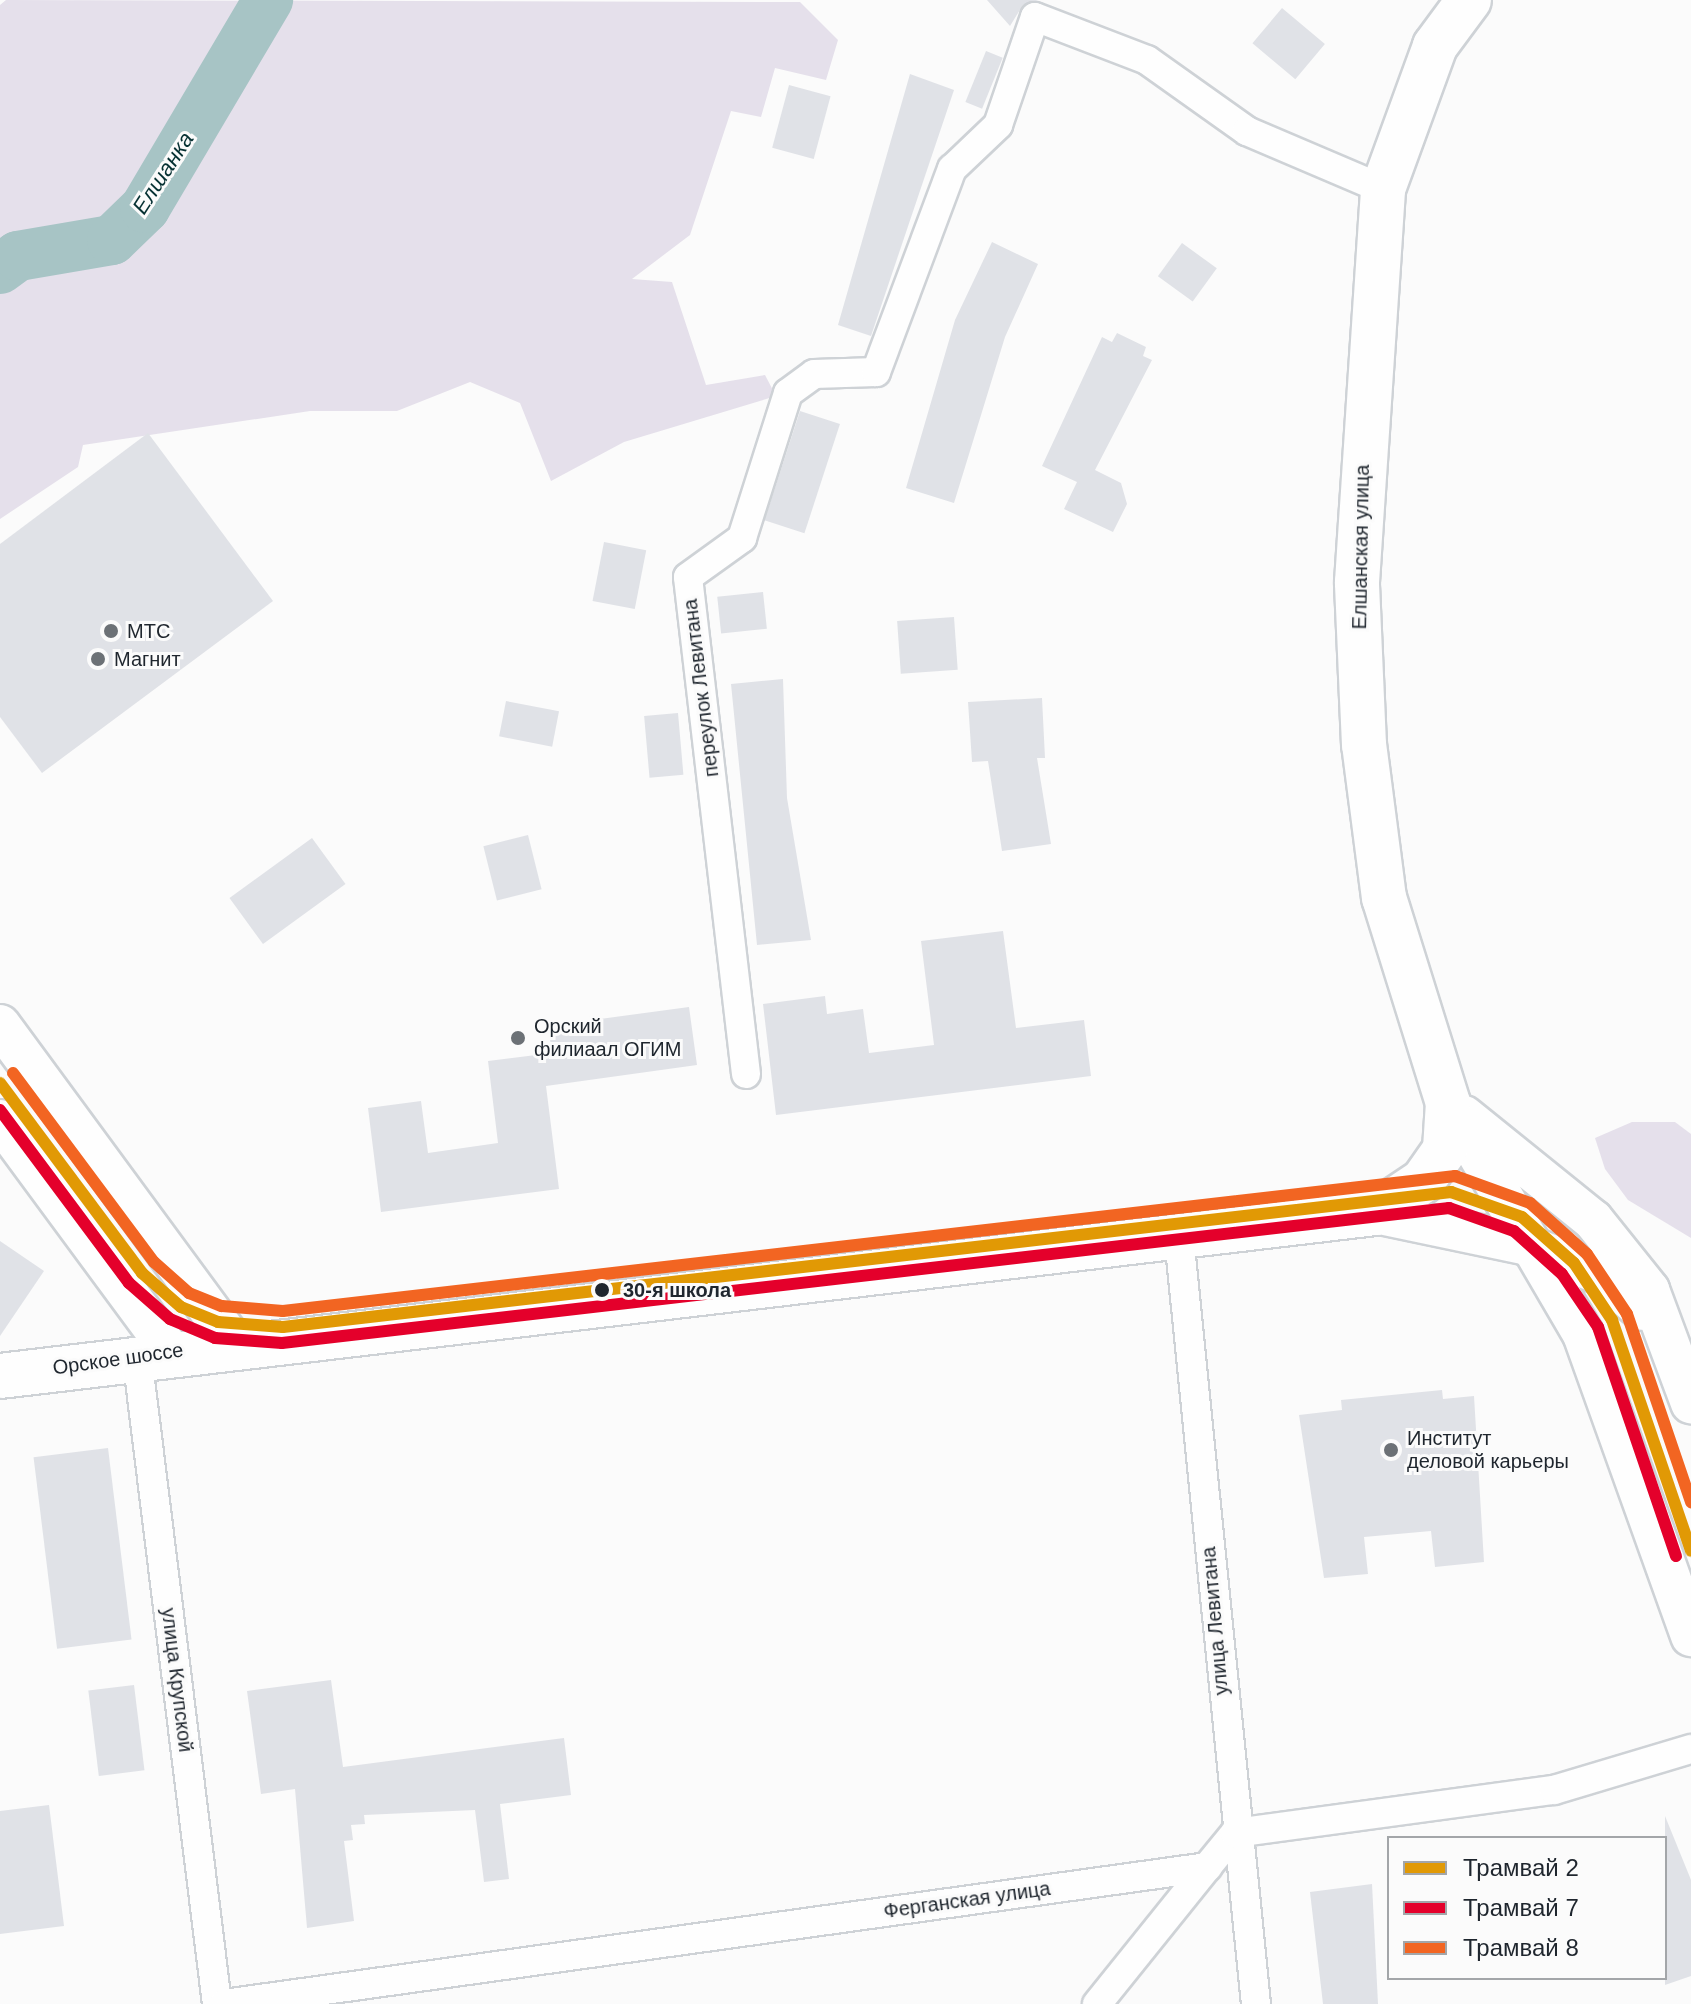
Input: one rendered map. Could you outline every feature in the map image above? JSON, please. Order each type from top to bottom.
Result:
[{"type":"main road","name":"Елшанская улица","points":[[1448,1103],[1384,898],[1364,745],[1357,582],[1383,189],[1435,46],[1469,0]]},
{"type":"main road","points":[[0,1025],[235,1345]]},
{"type":"main road","points":[[1375,1213],[1423,1181],[1445,1149],[1448,1103]]},
{"type":"main road","points":[[1448,1103],[1524,1244],[1583,1334],[1691,1636]]},
{"type":"main road","points":[[1448,1103],[1593,1220],[1649,1290],[1691,1403]]},
{"type":"main road","points":[[0,1120],[153,1354]]},
{"type":"main road","name":"Орское шоссе","points":[[0,1376],[153,1354],[1375,1213],[1524,1244],[1600,1274],[1670,1344]]},
{"type":"street","name":"переулок Левитана","points":[[746,1074],[688,577],[742,538],[788,393],[814,374],[876,372],[952,169],[998,125],[1035,17],[1147,60],[1247,131],[1383,189]]},
{"type":"street","name":"улица Левитана","points":[[1179,1237],[1235,1833],[1256,2004]]},
{"type":"street","name":"улица Крупской","points":[[153,1354],[217,2004]]},
{"type":"street","points":[[1097,2004],[1235,1833],[1554,1790],[1691,1749]]},
{"type":"street","name":"Ферганская улица","points":[[224,2004],[1207,1867]]},
{"type":"shaded area","points":[[6,0],[800,2],[838,40],[826,80],[775,68],[761,117],[731,111],[690,235],[632,279],[672,282],[706,385],[765,375],[776,396],[624,442],[551,481],[520,403],[470,382],[397,411],[310,411],[83,445],[78,467],[0,519],[0,5]]},
{"type":"shaded area","points":[[1632,1122],[1675,1122],[1691,1134],[1691,1238],[1628,1200],[1605,1169],[1595,1138]]},
{"type":"building","points":[[987,0],[1039,0],[1023,5],[1010,26]]},
{"type":"building","points":[[1282,8],[1325,44],[1295,79],[1252,43]]},
{"type":"building","points":[[986,51],[1003,58],[982,109],[965,102]]},
{"type":"building","points":[[910,74],[954,90],[871,336],[838,325]]},
{"type":"building","points":[[789,85],[831,96],[814,159],[772,148]]},
{"type":"building","points":[[992,242],[1038,264],[1005,337],[954,503],[906,488],[955,320]]},
{"type":"building","points":[[1182,243],[1217,268],[1193,301],[1158,276]]},
{"type":"building","points":[[1117,333],[1146,347],[1143,356],[1152,360],[1095,470],[1121,483],[1127,504],[1113,532],[1064,509],[1077,482],[1042,466],[1102,337],[1112,342]]},
{"type":"building","points":[[800,411],[840,424],[804,533],[764,520]]},
{"type":"building","name":"Магнит","points":[[148,433],[273,601],[42,773],[0,717],[0,544]]},
{"type":"building","points":[[604,542],[646,550],[635,609],[593,601]]},
{"type":"building","points":[[763,592],[767,629],[721,634],[717,597]]},
{"type":"building","points":[[954,617],[958,670],[901,674],[897,621]]},
{"type":"building","points":[[783,679],[787,798],[811,940],[757,945],[731,684]]},
{"type":"building","points":[[1042,698],[1045,758],[1037,758],[1051,844],[1002,851],[988,761],[972,762],[968,702]]},
{"type":"building","points":[[506,701],[559,711],[552,747],[499,736]]},
{"type":"building","points":[[678,713],[683,775],[650,778],[644,716]]},
{"type":"building","points":[[528,835],[542,889],[497,900],[483,846]]},
{"type":"building","points":[[312,838],[346,884],[263,944],[229,898]]},
{"type":"building","points":[[1003,931],[1016,1028],[1084,1020],[1091,1076],[776,1115],[763,1004],[825,996],[827,1014],[863,1009],[869,1053],[934,1045],[921,941]]},
{"type":"building","points":[[689,1007],[697,1065],[546,1086],[559,1189],[381,1212],[368,1108],[421,1101],[428,1153],[498,1143],[488,1061],[552,1053],[548,1026]]},
{"type":"building","points":[[0,1241],[44,1271],[0,1336]]},
{"type":"building","name":"Институт деловой карьеры","points":[[1442,1390],[1443,1399],[1474,1396],[1484,1562],[1435,1567],[1431,1531],[1364,1537],[1368,1574],[1324,1578],[1299,1415],[1342,1410],[1341,1400]]},
{"type":"building","points":[[108,1448],[132,1640],[57,1649],[34,1457]]},
{"type":"building","points":[[331,1680],[343,1767],[564,1738],[571,1795],[500,1804],[509,1879],[484,1882],[475,1810],[364,1815],[365,1824],[351,1825],[353,1840],[344,1841],[354,1921],[307,1928],[295,1789],[261,1794],[247,1691]]},
{"type":"building","points":[[134,1685],[144,1770],[99,1776],[88,1691]]},
{"type":"building","points":[[49,1805],[64,1926],[0,1934],[0,1811]]},
{"type":"building","points":[[1665,1816],[1691,1880],[1691,1976],[1665,1985],[1667,1836]]},
{"type":"building","points":[[1372,1884],[1378,2004],[1323,2004],[1310,1892]]},
{"type":"waterway","name":"Елшанка","points":[[0,269],[18,256],[112,240],[145,208],[268,0]]},
{"type":"tram line","name":"8","points":[[13,1073],[154,1262],[189,1293],[222,1306],[283,1311],[1455,1176],[1530,1203],[1587,1254],[1627,1314],[1691,1502]]},
{"type":"tram line","name":"2","points":[[0,1083],[142,1273],[181,1307],[218,1322],[283,1327],[1451,1192],[1522,1217],[1574,1263],[1612,1320],[1691,1551]]},
{"type":"tram line","name":"7","points":[[0,1110],[129,1283],[170,1319],[215,1338],[282,1343],[1449,1208],[1514,1231],[1562,1274],[1598,1327],[1676,1556]]},
{"type":"place","name":"МТС","points":[[111,631]]},
{"type":"place","name":"Магнит","points":[[98,659]]},
{"type":"place","name":"Орский филиаал ОГИМ","points":[[518,1038]]},
{"type":"place","name":"30-я школа","points":[[602,1290]]},
{"type":"place","name":"Институт деловой карьеры","points":[[1391,1450]]}]
